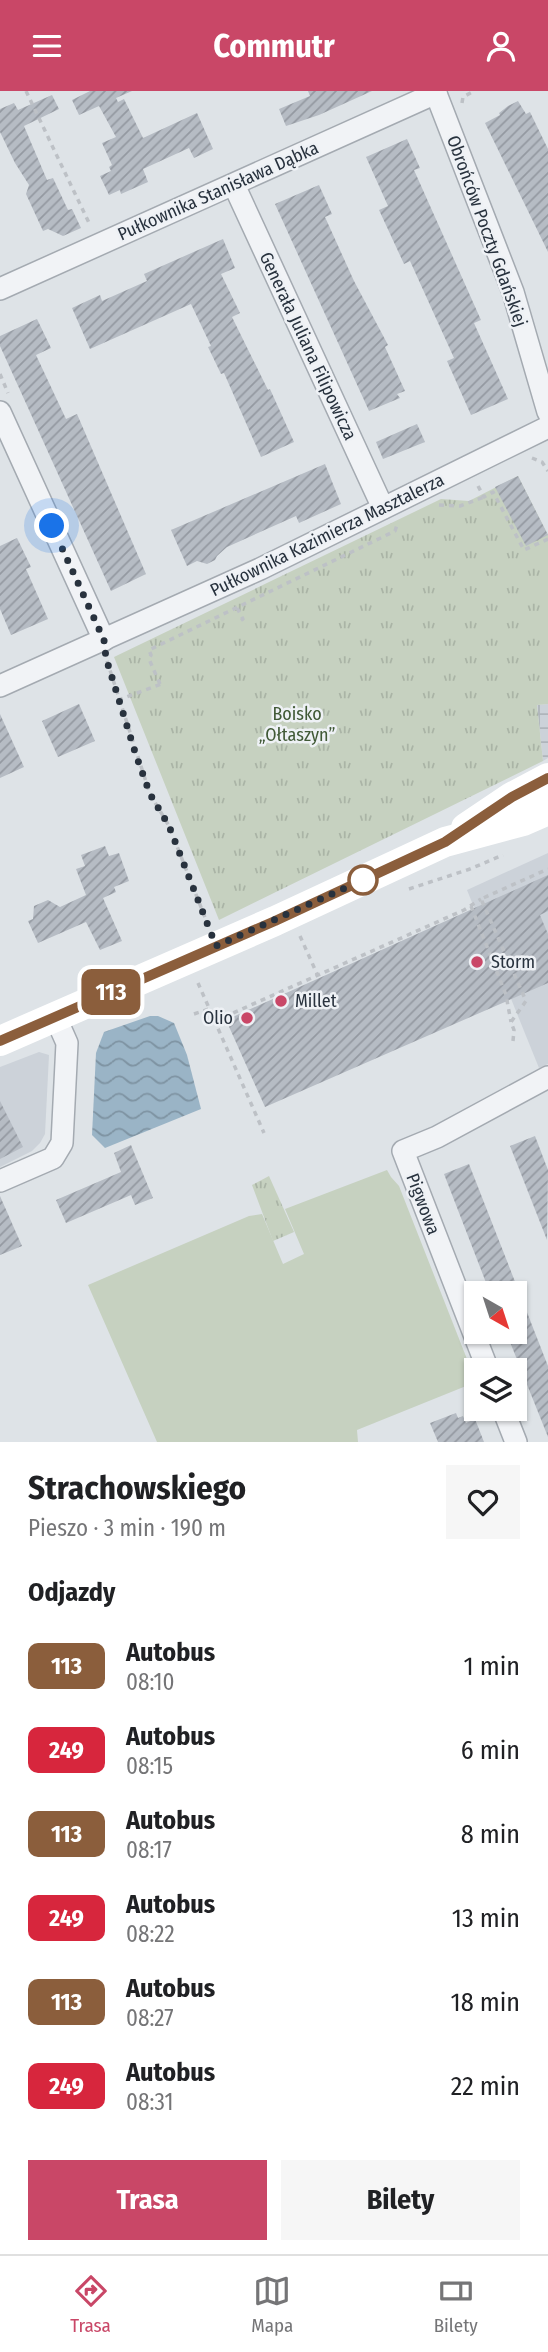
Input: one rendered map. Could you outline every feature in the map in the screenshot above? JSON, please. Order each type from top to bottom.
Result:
[{"type":"street","name":"Pułkownika Stanisława Dąbka","points":[[0,289],[435,92]]},
{"type":"street","name":"Obrońców Poczty Gdańskiej","points":[[435,92],[513,292],[548,412]]},
{"type":"street","name":"Generała Juliana Filipowicza","points":[[234,185],[383,507]]},
{"type":"street","points":[[5,405],[104,640]]},
{"type":"street","name":"Pułkownika Kazimierza Masztalerza","points":[[0,686],[260,569],[548,427]]},
{"type":"street","points":[[445,842],[512,797],[548,778]]},
{"type":"street","points":[[0,1041],[445,842],[523,821],[548,810]]},
{"type":"street","points":[[0,1181],[53,1159],[62,1143],[68,1043],[55,1016]]},
{"type":"street","name":"Pigwowa","points":[[483,1358],[403,1151],[437,1137],[547,1078]]},
{"type":"street","points":[[508,1421],[516,1442]]},
{"type":"path","points":[[26,91],[99,244]]},
{"type":"path","points":[[0,374],[5,405]]},
{"type":"path","points":[[467,466],[484,496]]},
{"type":"path","points":[[439,505],[460,506],[493,492],[524,550],[548,538]]},
{"type":"path","points":[[118,700],[162,684],[149,659],[149,650],[395,531]]},
{"type":"path","points":[[237,608],[243,619],[240,621]]},
{"type":"path","points":[[104,640],[106,658],[118,700],[150,794],[169,826],[216,946]]},
{"type":"path","points":[[215,1021],[548,869]]},
{"type":"path","points":[[481,899],[526,1001],[511,1022]]},
{"type":"path","points":[[471,906],[506,995],[514,1030],[513,1041]]},
{"type":"path","points":[[298,931],[318,976]]},
{"type":"path","points":[[195,978],[264,1133]]},
{"type":"path","points":[[194,1014],[209,1009]]},
{"type":"shaded area","points":[[548,704],[548,758],[543,761],[537,705]]},
{"type":"shaded area","points":[[548,853],[548,1064],[539,1068],[467,890]]},
{"type":"shaded area","points":[[39,1052],[49,1055],[45,1134],[32,1151],[0,1167],[0,1067]]},
{"type":"green space","name":"Boisko „Ołtaszyn”","points":[[518,476],[548,535],[548,704],[537,705],[543,761],[219,920],[114,657],[441,499],[469,501]]},
{"type":"green space","points":[[387,1170],[399,1186],[467,1358],[464,1358],[464,1387],[357,1430],[358,1442],[157,1442],[88,1285],[249,1216],[262,1214],[283,1264],[304,1254],[285,1209]]},
{"type":"green space","points":[[269,1176],[294,1232],[273,1241],[252,1185]]},
{"type":"water","points":[[150,1016],[158,1016],[174,1023],[187,1055],[201,1109],[105,1148],[92,1135],[96,1053],[104,1032]]},
{"type":"building","points":[[90,91],[132,91],[116,98],[118,102],[124,99],[143,138],[197,113],[213,149],[194,158],[189,148],[143,169],[148,182],[121,194],[120,190],[109,195],[100,176],[111,171],[109,167],[112,165],[102,143],[116,137],[99,106],[79,115],[72,100]]},
{"type":"building","points":[[308,91],[372,91],[319,115],[286,126],[279,109],[310,96]]},
{"type":"building","points":[[52,95],[59,109],[24,126],[47,180],[53,178],[68,210],[72,209],[81,228],[63,236],[48,229],[43,231],[26,194],[29,185],[0,132],[0,109],[14,103],[18,110]]},
{"type":"building","points":[[518,101],[526,114],[530,112],[548,149],[548,252],[485,123]]},
{"type":"building","points":[[407,139],[420,168],[414,170],[481,320],[474,323],[508,399],[471,415],[447,361],[454,358],[410,261],[404,264],[379,210],[388,206],[366,157]]},
{"type":"building","points":[[319,185],[332,214],[325,217],[354,281],[388,345],[385,347],[405,391],[397,394],[400,398],[369,411],[275,204]]},
{"type":"building","points":[[223,239],[235,268],[221,274],[240,313],[232,317],[294,442],[261,457],[224,373],[221,374],[208,347],[211,346],[191,304],[90,349],[72,308],[100,295],[102,301],[147,281],[144,274]]},
{"type":"building","points":[[37,319],[51,348],[36,355],[66,419],[77,414],[146,574],[111,591],[0,346],[0,336]]},
{"type":"building","points":[[417,424],[425,442],[383,459],[376,442]]},
{"type":"building","points":[[325,464],[341,504],[299,523],[296,516],[227,547],[215,560],[207,564],[197,561],[187,566],[171,530]]},
{"type":"building","points":[[518,476],[548,535],[526,546],[495,487]]},
{"type":"building","points":[[17,538],[31,567],[26,569],[48,619],[11,635],[0,609],[0,546]]},
{"type":"building","points":[[79,704],[95,741],[58,757],[42,721]]},
{"type":"building","points":[[0,714],[24,767],[0,778]]},
{"type":"building","points":[[105,846],[109,856],[119,853],[129,881],[114,887],[116,892],[103,898],[122,941],[100,950],[86,922],[38,943],[28,921],[33,919],[34,906],[48,900],[60,907],[86,895],[76,869],[85,866],[81,855]]},
{"type":"building","points":[[548,875],[548,911],[540,915],[548,934],[548,983],[265,1107],[226,1020]]},
{"type":"building","points":[[0,1101],[23,1147],[0,1159]]},
{"type":"building","points":[[535,1136],[548,1170],[547,1240],[510,1146]]},
{"type":"building","points":[[131,1145],[153,1198],[135,1205],[131,1195],[66,1223],[56,1200],[121,1172],[114,1153]]},
{"type":"building","points":[[469,1164],[515,1281],[485,1281],[444,1174]]},
{"type":"building","points":[[0,1196],[22,1246],[0,1255]]},
{"type":"building","points":[[527,1312],[548,1366],[548,1437],[527,1384],[527,1358],[516,1358],[511,1344],[527,1344]]},
{"type":"building","points":[[456,1413],[458,1418],[463,1416],[466,1423],[476,1421],[484,1442],[438,1442],[430,1423]]},
{"type":"bus line","name":"113","points":[[0,1041],[275,921],[445,842],[512,797],[548,778]]},
{"type":"place","name":"Storm","points":[[477,962]]},
{"type":"place","name":"Millet","points":[[281,1001]]},
{"type":"place","name":"Olio","points":[[247,1018]]},
{"type":"route","points":[[52,526],[104,640],[106,658],[150,794],[169,826],[216,946],[363,880]]}]
